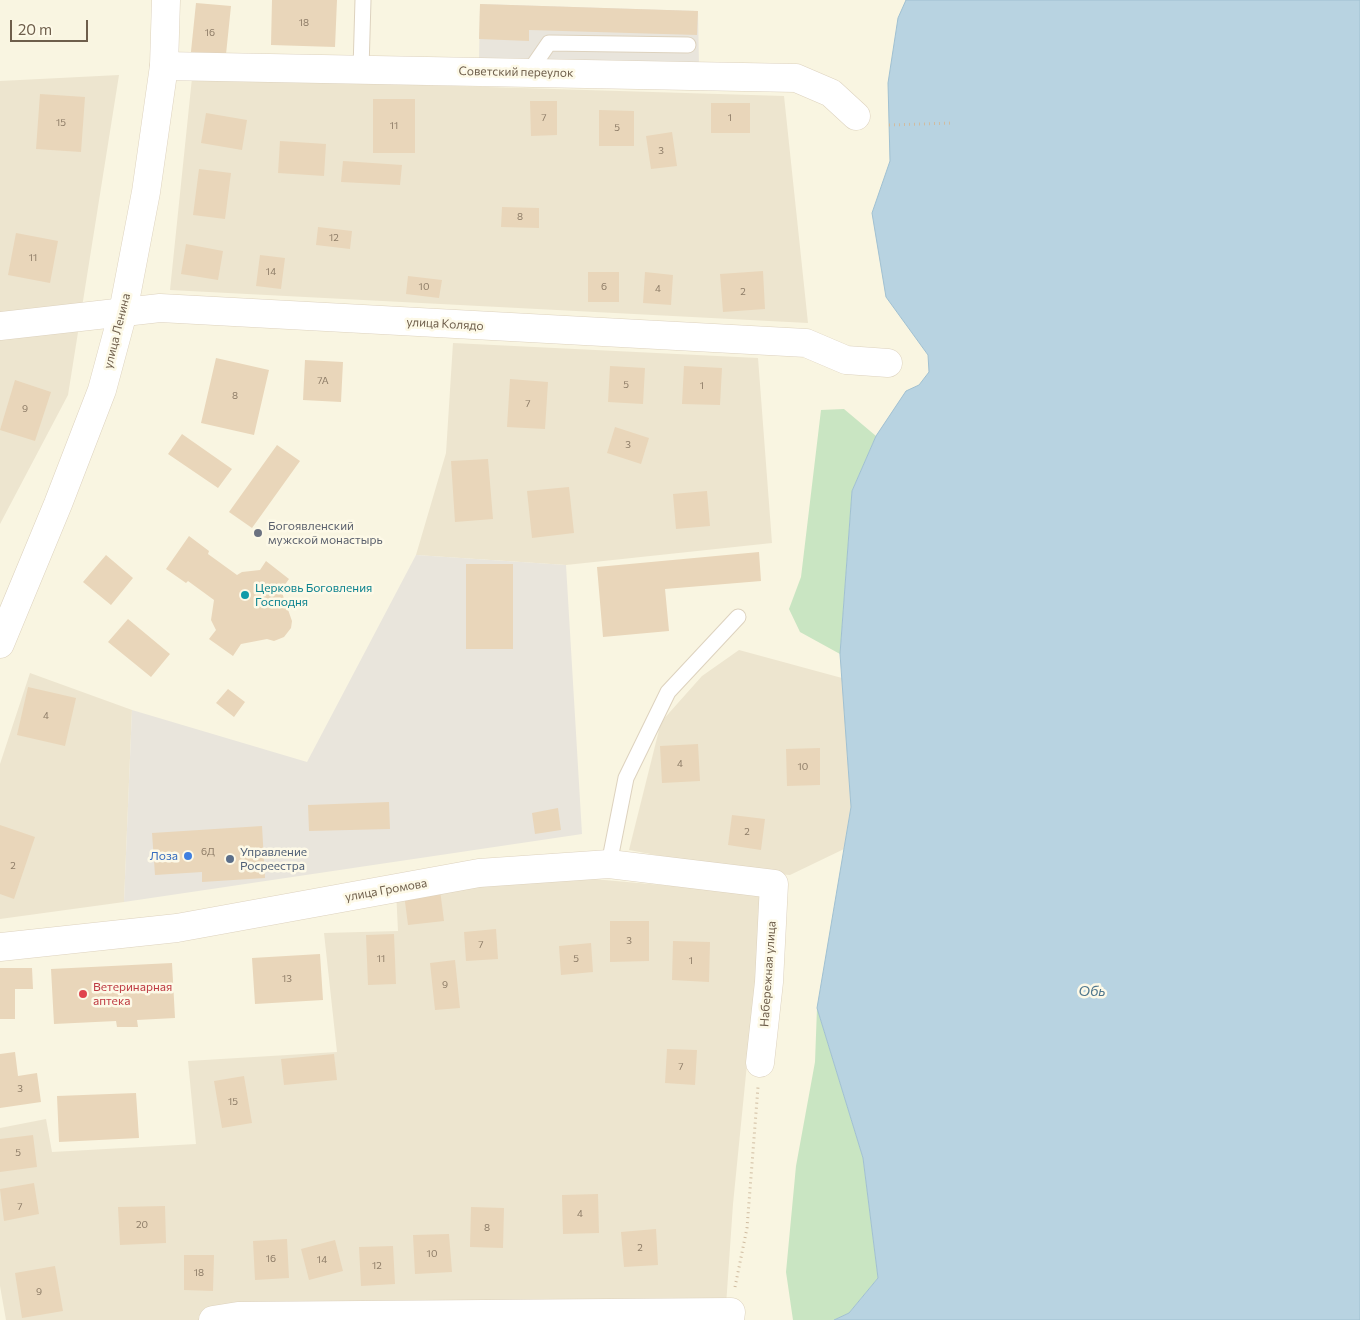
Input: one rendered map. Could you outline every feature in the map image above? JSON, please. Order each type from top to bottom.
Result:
[{"type":"street","name":"улица Ленина","points":[[0,644],[58,504],[102,390],[123,312],[146,192],[164,66],[166,0]]},
{"type":"street","name":"Советский переулок","points":[[164,66],[796,78],[832,93],[856,116]]},
{"type":"street","name":"улица Колядо","points":[[0,326],[160,308],[806,343],[846,360],[888,363]]},
{"type":"street","name":"улица Громова","points":[[0,947],[177,928],[479,873],[609,864],[774,884]]},
{"type":"street","name":"Набережная улица","points":[[760,1064],[769,982],[774,884]]},
{"type":"street","points":[[213,1320],[238,1316],[730,1316]]},
{"type":"lane","points":[[360,69],[363,0]]},
{"type":"lane","points":[[529,72],[549,43],[688,45]]},
{"type":"lane","points":[[609,864],[626,778],[668,692],[738,617]]},
{"type":"path","points":[[889,125],[953,123]]},
{"type":"path","points":[[730,1316],[747,1228],[760,1064]]},
{"type":"shaded area","points":[[480,4],[698,11],[699,66],[479,61]]},
{"type":"shaded area","points":[[119,75],[68,395],[0,524],[0,81]]},
{"type":"shaded area","points":[[192,78],[784,96],[808,323],[170,290]]},
{"type":"shaded area","points":[[453,343],[758,358],[772,543],[566,565],[416,555],[446,453]]},
{"type":"shaded area","points":[[416,555],[566,565],[582,834],[124,902],[132,710],[307,762]]},
{"type":"shaded area","points":[[739,650],[842,678],[851,807],[844,849],[790,875],[748,872],[629,850],[661,722],[702,676]]},
{"type":"shaded area","points":[[30,673],[132,710],[124,902],[0,919],[0,764]]},
{"type":"shaded area","points":[[570,877],[764,894],[733,1204],[725,1320],[6,1320],[0,1286],[0,1128],[46,1119],[52,1152],[196,1144],[188,1061],[337,1052],[324,933],[398,931],[396,890]]},
{"type":"green space","points":[[844,409],[876,436],[852,491],[840,654],[800,632],[789,609],[801,577],[821,410]]},
{"type":"green space","points":[[817,1008],[863,1158],[878,1278],[849,1313],[834,1320],[793,1320],[786,1272],[796,1166],[815,1062]]},
{"type":"water","name":"Обь","points":[[906,0],[1360,0],[1360,1320],[834,1320],[849,1313],[878,1278],[863,1158],[817,1008],[851,807],[840,654],[852,491],[876,436],[906,391],[919,385],[929,372],[928,355],[886,297],[872,213],[890,161],[888,83],[898,18]]},
{"type":"building","points":[[272,0],[337,0],[335,47],[271,45]]},
{"type":"building","points":[[196,3],[231,6],[225,64],[190,61]]},
{"type":"building","points":[[480,4],[698,11],[697,35],[529,30],[529,41],[479,39]]},
{"type":"building","points":[[40,94],[85,97],[81,152],[36,149]]},
{"type":"building","points":[[373,99],[415,99],[415,153],[373,153]]},
{"type":"building","points":[[530,101],[557,101],[557,135],[531,136]]},
{"type":"building","points":[[711,103],[750,103],[750,133],[711,133]]},
{"type":"building","points":[[599,110],[634,111],[634,146],[599,146]]},
{"type":"building","points":[[206,113],[247,120],[242,150],[201,143]]},
{"type":"building","points":[[672,132],[677,166],[651,169],[646,136]]},
{"type":"building","points":[[280,141],[326,144],[324,176],[278,173]]},
{"type":"building","points":[[343,161],[402,165],[400,185],[341,182]]},
{"type":"building","points":[[199,169],[231,173],[225,219],[193,215]]},
{"type":"building","points":[[502,207],[539,208],[539,228],[501,227]]},
{"type":"building","points":[[318,227],[352,231],[350,249],[316,245]]},
{"type":"building","points":[[16,233],[58,241],[50,283],[8,275]]},
{"type":"building","points":[[186,244],[223,251],[218,280],[181,274]]},
{"type":"building","points":[[260,255],[285,258],[281,289],[256,286]]},
{"type":"building","points":[[763,271],[765,309],[723,312],[720,274]]},
{"type":"building","points":[[588,272],[619,272],[619,302],[588,302]]},
{"type":"building","points":[[645,272],[673,275],[671,305],[643,303]]},
{"type":"building","points":[[408,276],[442,280],[439,298],[406,294]]},
{"type":"building","points":[[216,358],[269,370],[254,435],[201,423]]},
{"type":"building","points":[[305,360],[343,362],[341,402],[303,400]]},
{"type":"building","points":[[610,366],[645,368],[643,404],[608,402]]},
{"type":"building","points":[[684,366],[722,368],[720,405],[682,404]]},
{"type":"building","points":[[510,379],[548,382],[545,429],[507,427]]},
{"type":"building","points":[[15,380],[51,392],[35,441],[0,430]]},
{"type":"building","points":[[615,427],[649,438],[641,464],[607,453]]},
{"type":"building","points":[[182,434],[232,469],[218,488],[168,454]]},
{"type":"building","points":[[277,445],[300,461],[252,528],[229,512]]},
{"type":"building","points":[[488,459],[493,519],[455,522],[451,461]]},
{"type":"building","points":[[569,487],[574,533],[532,538],[527,491]]},
{"type":"building","points":[[707,491],[710,526],[676,529],[673,494]]},
{"type":"building","name":"Церковь Боговления Господня","points":[[189,536],[209,551],[208,554],[237,575],[242,572],[260,570],[266,561],[289,579],[281,590],[292,621],[291,628],[284,637],[274,641],[267,639],[241,644],[233,656],[209,639],[216,630],[211,620],[214,600],[188,581],[186,583],[166,569]]},
{"type":"building","points":[[759,552],[761,581],[665,589],[669,631],[603,637],[597,567]]},
{"type":"building","points":[[106,555],[133,578],[111,605],[83,582]]},
{"type":"building","points":[[466,564],[513,564],[513,649],[466,649]]},
{"type":"building","points":[[128,619],[170,654],[151,677],[108,642]]},
{"type":"building","points":[[28,687],[76,698],[65,746],[17,735]]},
{"type":"building","points":[[228,689],[245,702],[234,717],[216,703]]},
{"type":"building","points":[[698,744],[700,781],[662,783],[660,746]]},
{"type":"building","points":[[820,748],[820,785],[787,786],[786,749]]},
{"type":"building","points":[[389,802],[390,829],[309,831],[308,805]]},
{"type":"building","points":[[558,808],[561,830],[535,834],[532,813]]},
{"type":"building","points":[[732,815],[765,819],[761,850],[728,845]]},
{"type":"building","points":[[0,825],[35,837],[14,899],[0,894]]},
{"type":"building","points":[[262,826],[265,878],[202,882],[202,872],[155,875],[152,833]]},
{"type":"building","points":[[440,890],[444,921],[408,925],[404,894]]},
{"type":"building","points":[[610,921],[649,921],[649,961],[610,962]]},
{"type":"building","points":[[496,929],[498,959],[466,961],[464,932]]},
{"type":"building","points":[[394,934],[396,984],[368,985],[366,935]]},
{"type":"building","points":[[673,941],[710,942],[709,982],[672,980]]},
{"type":"building","points":[[591,943],[593,972],[561,975],[559,946]]},
{"type":"building","points":[[320,954],[323,1000],[255,1004],[252,958]]},
{"type":"building","points":[[455,960],[460,1008],[435,1010],[430,963]]},
{"type":"building","points":[[172,963],[175,1018],[137,1020],[138,1027],[117,1027],[116,1021],[54,1024],[51,969]]},
{"type":"building","points":[[0,968],[32,968],[33,989],[15,989],[15,1019],[0,1019]]},
{"type":"building","points":[[667,1049],[697,1050],[695,1085],[665,1083]]},
{"type":"building","points":[[15,1052],[18,1076],[37,1073],[41,1102],[0,1108],[0,1054]]},
{"type":"building","points":[[334,1054],[337,1080],[284,1085],[281,1059]]},
{"type":"building","points":[[244,1076],[252,1123],[222,1128],[214,1081]]},
{"type":"building","points":[[136,1093],[139,1138],[59,1142],[57,1096]]},
{"type":"building","points":[[33,1135],[37,1167],[0,1172],[0,1139]]},
{"type":"building","points":[[34,1183],[39,1214],[4,1221],[0,1189]]},
{"type":"building","points":[[598,1194],[599,1233],[563,1234],[562,1195]]},
{"type":"building","points":[[165,1206],[166,1243],[120,1245],[118,1207]]},
{"type":"building","points":[[471,1207],[504,1208],[503,1248],[470,1247]]},
{"type":"building","points":[[656,1229],[658,1265],[624,1267],[621,1232]]},
{"type":"building","points":[[449,1234],[452,1272],[415,1274],[413,1235]]},
{"type":"building","points":[[287,1239],[289,1278],[255,1280],[253,1241]]},
{"type":"building","points":[[335,1240],[343,1271],[309,1280],[301,1249]]},
{"type":"building","points":[[393,1246],[395,1284],[361,1286],[359,1247]]},
{"type":"building","points":[[184,1255],[214,1255],[213,1291],[184,1290]]},
{"type":"building","points":[[55,1266],[63,1311],[22,1318],[15,1273]]},
{"type":"place","name":"Богоявленский мужской монастырь","points":[[258,533]]},
{"type":"place","name":"Церковь Боговления Господня","points":[[245,595]]},
{"type":"place","name":"Лоза","points":[[188,856]]},
{"type":"place","name":"Управление Росреестра","points":[[230,859]]},
{"type":"place","name":"Ветеринарная аптека","points":[[83,994]]}]
